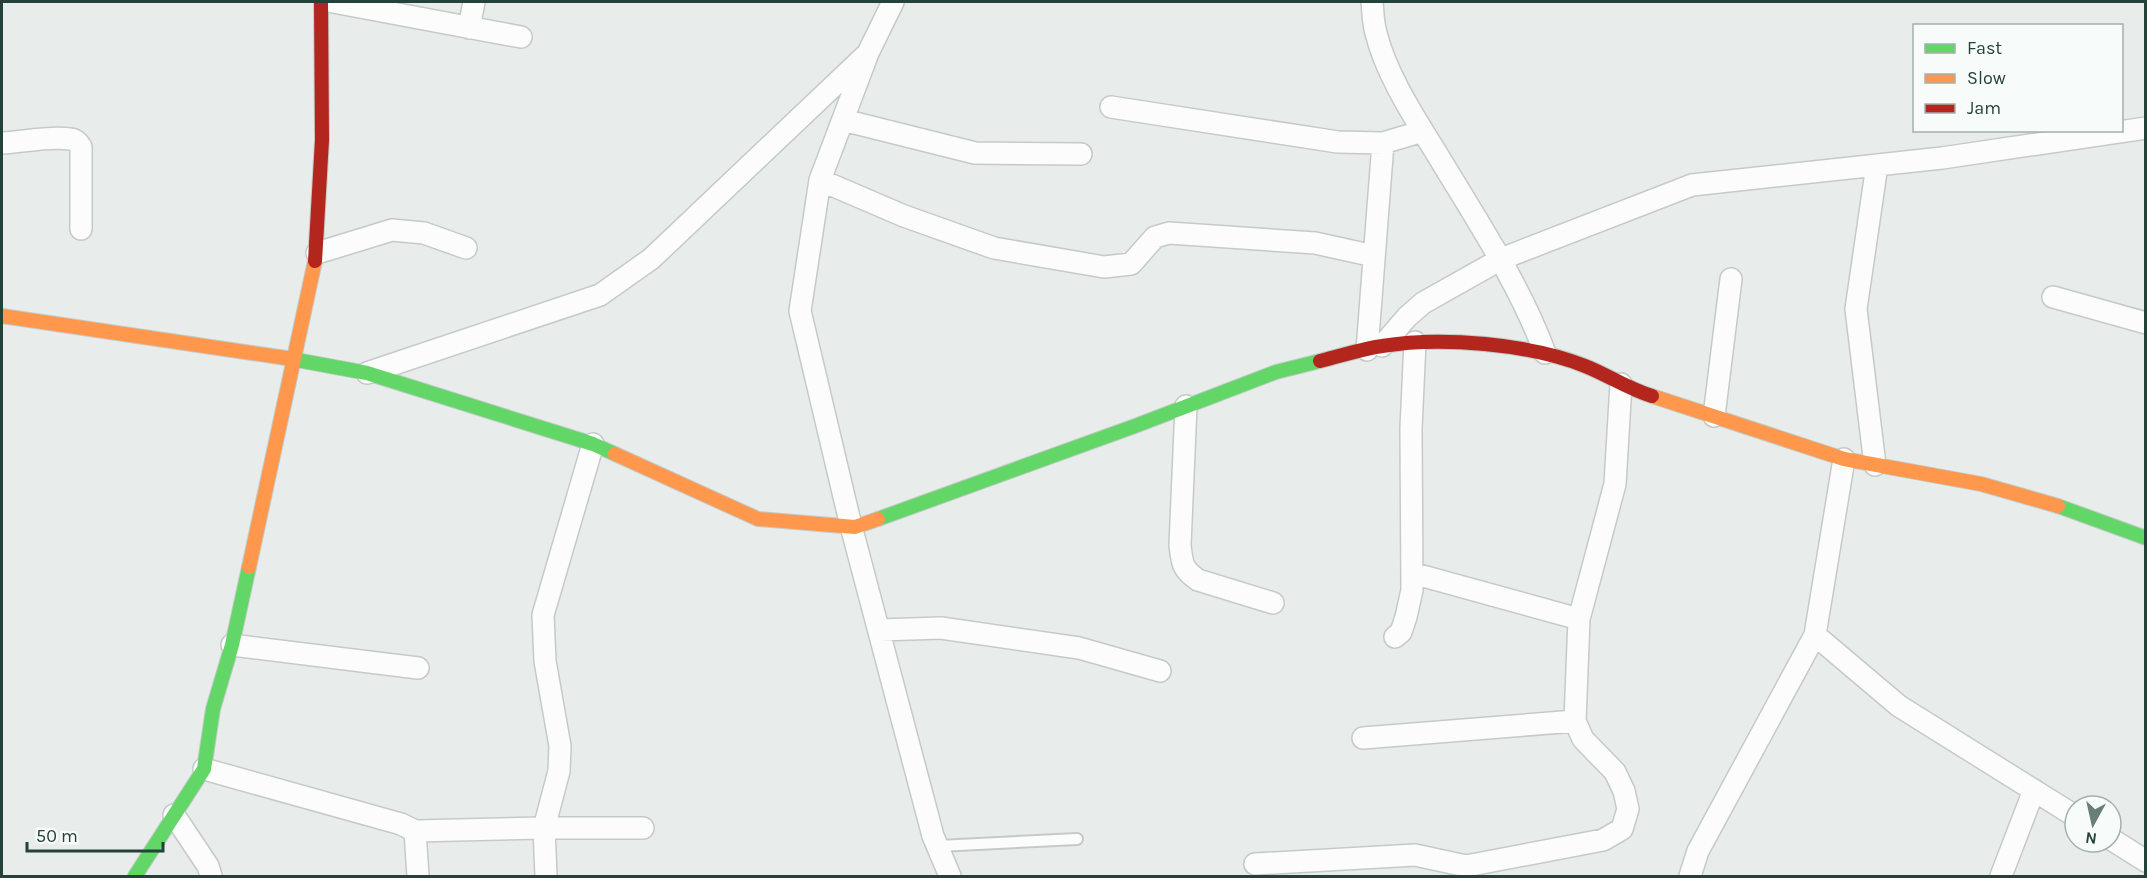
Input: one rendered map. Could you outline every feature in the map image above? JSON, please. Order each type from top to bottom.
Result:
[{"type":"street","points":[[135,876],[204,769],[213,709],[232,645],[318,253],[322,140],[321,2]]},
{"type":"street","points":[[333,2],[384,6],[469,28],[521,37]]},
{"type":"street","points":[[469,28],[474,2]]},
{"type":"street","points":[[1372,2],[1375,33],[1389,70],[1423,131],[1501,259],[1534,325],[1545,353]]},
{"type":"street","points":[[886,4],[820,180],[800,311],[851,526],[938,846],[950,876]]},
{"type":"street","points":[[367,373],[600,295],[651,259],[868,53]]},
{"type":"street","points":[[1111,107],[1338,142],[1383,143],[1423,131]]},
{"type":"street","points":[[843,120],[975,153],[1081,154]]},
{"type":"street","points":[[2123,131],[2145,128]]},
{"type":"street","points":[[1375,348],[1423,303],[1501,259],[1692,184],[1942,158],[2118,132]]},
{"type":"street","points":[[2,143],[56,139],[77,141],[81,147],[81,229]]},
{"type":"street","points":[[1375,348],[1374,256],[1383,143]]},
{"type":"street","points":[[1875,465],[1856,309],[1876,165]]},
{"type":"street","points":[[820,180],[904,216],[994,248],[1104,267],[1131,264],[1155,237],[1169,233],[1315,243],[1374,256]]},
{"type":"street","points":[[318,253],[392,230],[424,232],[466,248]]},
{"type":"street","points":[[1714,416],[1731,279]]},
{"type":"street","points":[[2053,297],[2145,323]]},
{"type":"street","points":[[2,316],[293,359],[367,373],[593,444],[758,519],[851,526],[877,519],[1276,372],[1375,348],[1415,342],[1471,344],[1545,353],[1585,366],[1639,392],[1844,459],[1981,484],[2067,508],[2145,537]]},
{"type":"street","points":[[1395,637],[1401,632],[1412,590],[1411,428],[1415,342]]},
{"type":"street","points":[[1255,864],[1415,855],[1465,871],[1603,840],[1622,829],[1628,810],[1624,791],[1615,772],[1583,739],[1575,721],[1579,619],[1615,484],[1621,384]]},
{"type":"street","points":[[1186,406],[1180,545],[1183,566],[1198,580],[1272,603]]},
{"type":"street","points":[[546,876],[544,828],[559,771],[560,746],[545,661],[543,615],[593,444]]},
{"type":"street","points":[[1690,876],[1698,851],[1815,635],[1844,459]]},
{"type":"street","points":[[1412,573],[1579,619]]},
{"type":"street","points":[[879,630],[941,628],[1079,648],[1160,671]]},
{"type":"street","points":[[1815,635],[1899,705],[2063,808]]},
{"type":"street","points":[[232,645],[418,668]]},
{"type":"street","points":[[1363,738],[1575,721]]},
{"type":"street","points":[[204,769],[401,824],[415,831],[643,828]]},
{"type":"street","points":[[2001,876],[2034,790]]},
{"type":"street","points":[[174,815],[208,866],[211,876]]},
{"type":"street","points":[[415,831],[418,876]]},
{"type":"street","points":[[2123,847],[2145,861]]},
{"type":"lane","points":[[938,846],[1077,839]]},
{"type":"traffic: fast","points":[[286,358],[367,373],[593,444],[615,454]]},
{"type":"traffic: fast","points":[[878,519],[1135,426],[1276,372],[1320,361]]},
{"type":"traffic: fast","points":[[2058,506],[2146,538]]},
{"type":"traffic: fast","points":[[135,876],[204,769],[213,709],[232,645],[249,567]]},
{"type":"traffic: slow","points":[[249,567],[315,261]]},
{"type":"traffic: slow","points":[[2,316],[286,358]]},
{"type":"traffic: slow","points":[[1652,396],[1844,459],[1981,484],[2058,506]]},
{"type":"traffic: slow","points":[[615,454],[758,519],[855,527],[878,519]]},
{"type":"traffic: jam","points":[[315,261],[322,140],[321,2]]},
{"type":"traffic: jam","points":[[1320,361],[1366,349],[1405,343],[1485,344],[1512,347],[1563,358],[1652,396]]}]
